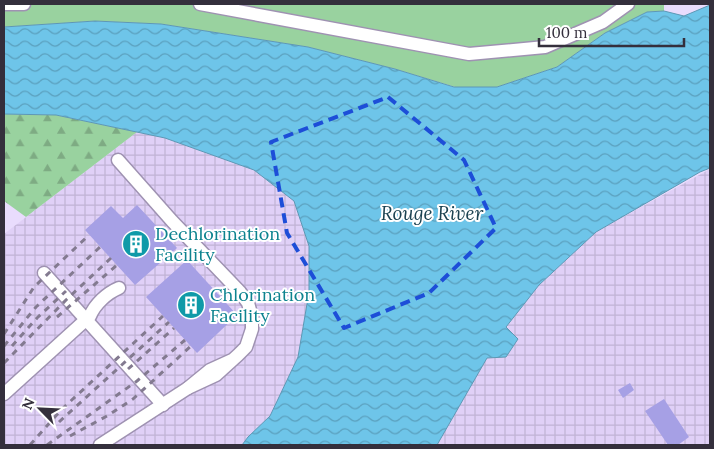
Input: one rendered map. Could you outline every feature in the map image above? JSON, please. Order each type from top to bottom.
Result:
[{"type":"lane","points":[[4,4],[24,4]]},
{"type":"lane","points":[[200,4],[469,54],[545,47],[603,22],[628,4]]},
{"type":"lane","points":[[100,445],[188,388],[210,370],[232,360],[242,352],[250,336],[252,318],[248,303],[240,292],[172,221],[118,160]]},
{"type":"lane","points":[[44,273],[88,318],[163,404]]},
{"type":"lane","points":[[4,394],[88,318]]},
{"type":"highlighted area","points":[[388,97],[464,160],[496,228],[429,293],[344,328],[287,233],[271,142]]},
{"type":"shaded area","points":[[137,132],[165,138],[254,170],[294,201],[309,246],[309,292],[298,357],[270,416],[242,445],[4,445],[4,234]]},
{"type":"shaded area","points":[[710,169],[710,445],[437,445],[487,358],[506,357],[518,339],[506,327],[539,285],[596,232]]},
{"type":"green space","points":[[4,4],[664,4],[664,11],[647,12],[605,33],[557,67],[497,87],[455,87],[395,69],[308,47],[161,24],[95,21],[4,27]]},
{"type":"green space","points":[[4,114],[56,115],[137,132],[26,217],[4,201]]},
{"type":"water","name":"Rouge River","points":[[710,5],[710,168],[596,232],[539,285],[506,327],[518,339],[506,357],[487,358],[437,445],[242,445],[270,416],[298,357],[309,292],[309,246],[294,201],[254,170],[165,138],[56,115],[4,114],[4,27],[95,21],[161,24],[308,47],[395,69],[454,87],[497,87],[557,67],[605,33],[647,12],[664,11],[684,16]]},
{"type":"building","name":"Dechlorination Facility","points":[[137,205],[177,248],[135,285],[85,230],[111,206],[123,218]]},
{"type":"building","name":"Chlorination Facility","points":[[187,260],[237,315],[197,353],[146,297]]},
{"type":"building","points":[[630,383],[634,390],[623,398],[618,390]]},
{"type":"building","points":[[664,399],[689,437],[678,445],[668,445],[645,411]]},
{"type":"railway","points":[[4,334],[34,287],[89,235]]},
{"type":"railway","points":[[4,346],[36,307],[100,247]]},
{"type":"railway","points":[[4,363],[66,300],[111,258]]},
{"type":"railway","points":[[57,317],[117,265]]},
{"type":"railway","points":[[12,346],[37,318],[66,291]]},
{"type":"railway","points":[[30,445],[62,409],[163,316]]},
{"type":"railway","points":[[59,422],[169,322]]},
{"type":"railway","points":[[128,369],[174,328]]},
{"type":"railway","points":[[47,445],[137,381],[185,340]]},
{"type":"railway","points":[[70,436],[133,399],[191,346]]},
{"type":"place","name":"Dechlorination Facility","points":[[136,244]]},
{"type":"place","name":"Chlorination Facility","points":[[191,305]]}]
